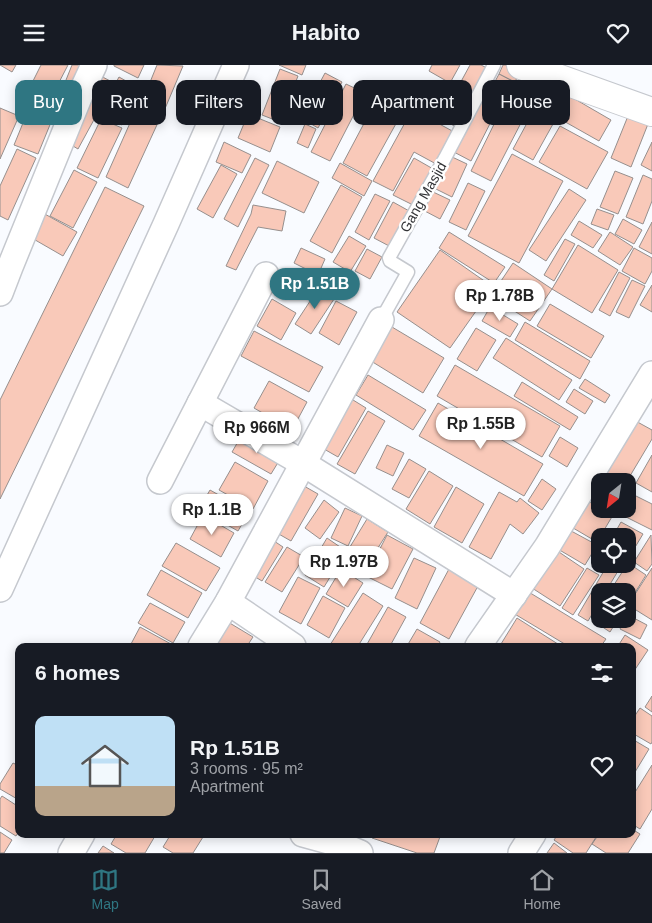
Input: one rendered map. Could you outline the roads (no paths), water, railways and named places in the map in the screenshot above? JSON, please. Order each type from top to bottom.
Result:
[{"type":"street","points":[[0,293],[72,113],[94,65]]},
{"type":"street","points":[[0,589],[236,65]]},
{"type":"street","points":[[521,65],[652,112]]},
{"type":"street","points":[[160,481],[266,275]]},
{"type":"street","points":[[203,643],[228,603],[381,320]]},
{"type":"street","points":[[480,643],[547,547],[652,374]]},
{"type":"street","points":[[200,403],[304,463],[514,595]]},
{"type":"street","points":[[228,603],[288,643]]},
{"type":"street","points":[[70,853],[79,838]]},
{"type":"street","points":[[521,853],[530,838]]},
{"type":"street","points":[[340,839],[360,853]]},
{"type":"lane","name":"Gang Masjid","points":[[381,320],[408,272],[390,261],[391,253],[446,158],[494,65]]}]
